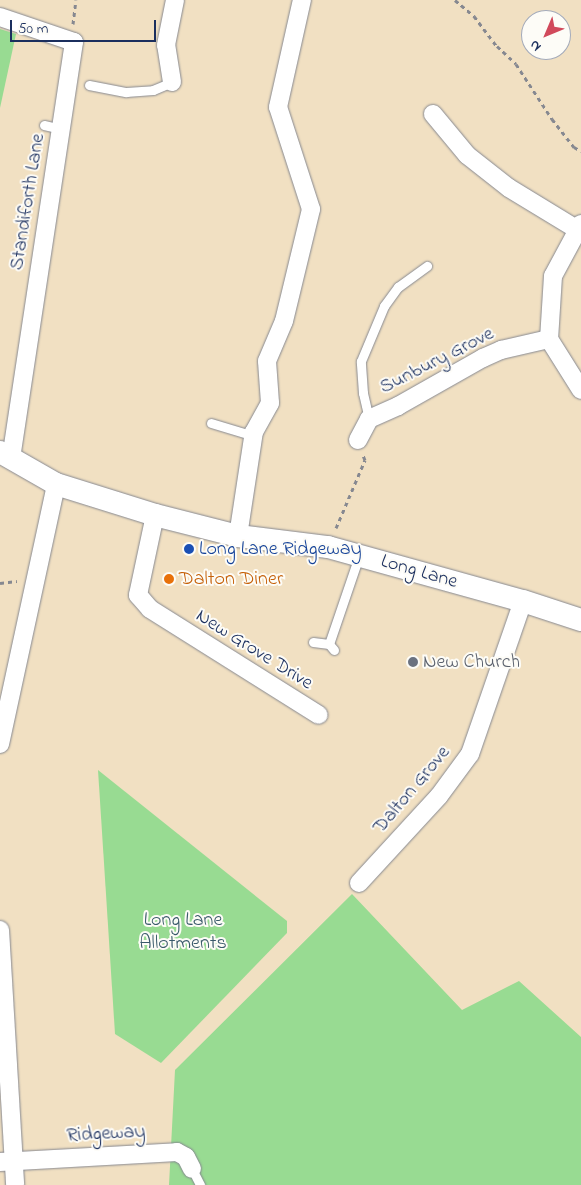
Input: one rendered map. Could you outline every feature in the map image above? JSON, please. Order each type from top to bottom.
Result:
[{"type":"street","points":[[172,82],[166,45],[175,0]]},
{"type":"street","points":[[238,536],[254,436],[270,403],[267,361],[284,321],[310,209],[278,107],[302,0]]},
{"type":"street","name":"Standiforth Lane","points":[[0,17],[74,42],[53,127],[6,454]]},
{"type":"street","points":[[433,114],[467,155],[509,188],[579,227],[553,276],[549,339],[581,390]]},
{"type":"street","name":"Sunbury Grove","points":[[358,440],[369,419],[398,406],[501,350],[549,339]]},
{"type":"street","name":"Long Lane","points":[[6,454],[56,484],[155,515],[238,536],[328,547],[522,601],[581,620]]},
{"type":"street","points":[[0,744],[56,484]]},
{"type":"street","name":"New Grove Drive","points":[[155,515],[138,595],[150,610],[319,715]]},
{"type":"street","name":"Dalton Grove","points":[[358,883],[439,796],[470,754],[522,601]]},
{"type":"street","points":[[0,930],[7,1162],[15,1185]]},
{"type":"street","name":"Ridgeway","points":[[7,1162],[177,1152],[186,1157],[192,1169]]},
{"type":"lane","points":[[89,85],[126,92],[153,90],[172,82]]},
{"type":"lane","points":[[369,419],[363,393],[361,361],[384,306],[398,287],[427,266]]},
{"type":"lane","points":[[211,423],[254,436]]},
{"type":"lane","points":[[314,642],[332,647],[360,556]]},
{"type":"lane","points":[[192,1169],[200,1185]]},
{"type":"path","points":[[455,0],[474,16],[497,46],[516,64],[552,119],[574,147],[581,151]]},
{"type":"path","points":[[328,547],[365,460],[358,440]]},
{"type":"green space","points":[[0,29],[16,34],[0,108]]},
{"type":"green space","name":"Long Lane Allotments","points":[[98,770],[287,921],[287,933],[161,1063],[115,1034]]},
{"type":"green space","points":[[352,894],[462,1010],[519,981],[581,1037],[581,1185],[169,1185],[175,1070]]},
{"type":"place","name":"Long Lane Ridgeway","points":[[189,549]]},
{"type":"place","name":"Dalton Diner","points":[[169,579]]},
{"type":"place","name":"New Church","points":[[413,662]]}]
